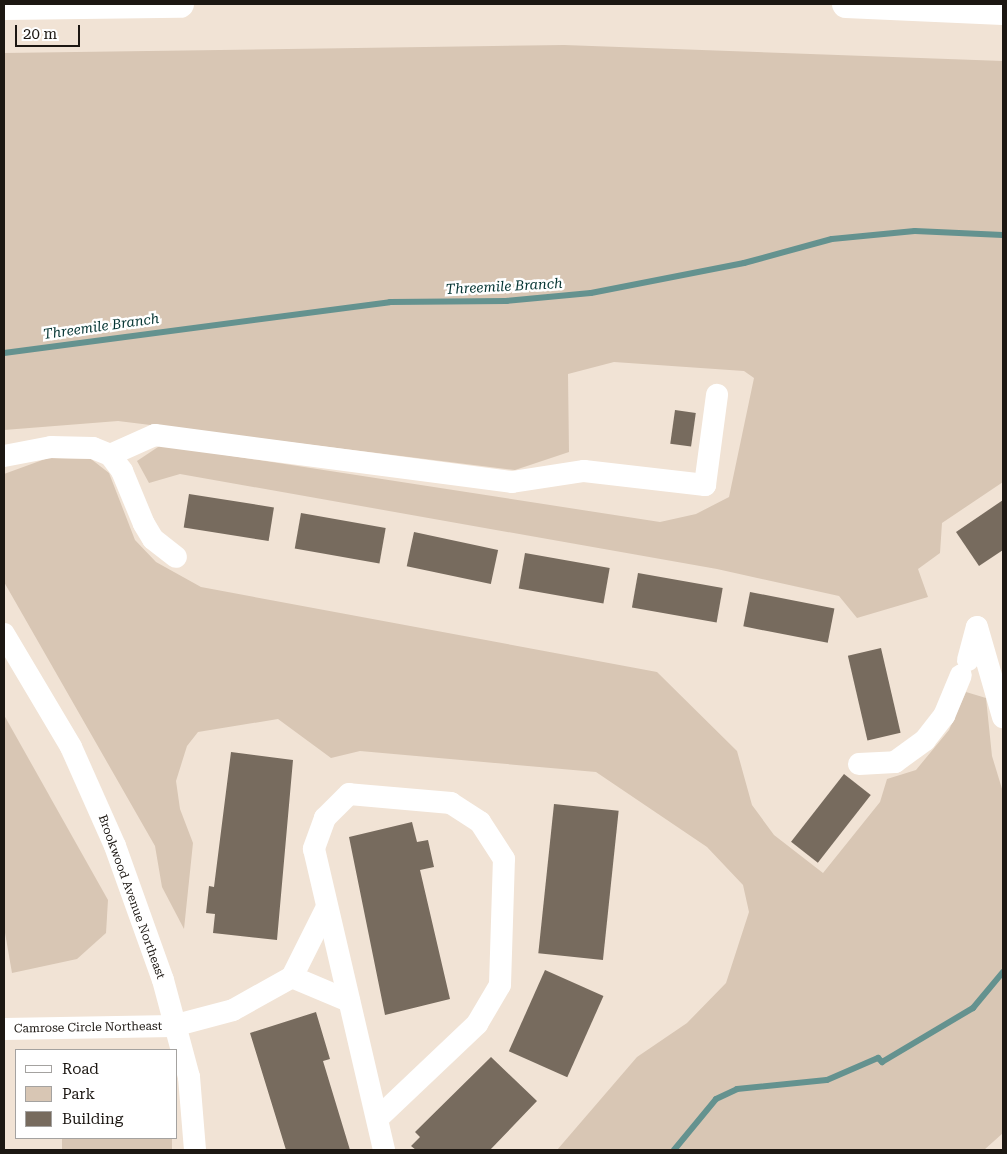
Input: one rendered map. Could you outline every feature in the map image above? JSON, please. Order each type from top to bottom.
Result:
[{"type":"main road","points":[[4,6],[180,4]]},
{"type":"main road","points":[[846,4],[1003,11]]},
{"type":"street","points":[[110,455],[155,435],[512,482],[584,472],[706,485],[717,395]]},
{"type":"street","points":[[4,456],[51,447],[94,448],[110,455],[122,471],[144,524],[154,539],[176,557]]},
{"type":"street","points":[[859,764],[895,762],[925,740],[944,716],[964,667],[977,627],[1002,701],[1003,717]]},
{"type":"street","name":"Brookwood Avenue Northeast","points":[[4,634],[71,747],[115,846],[163,980],[173,1026],[189,1077],[195,1150]]},
{"type":"street","points":[[378,1118],[477,1024],[500,984],[504,859],[480,822],[451,803],[348,794],[325,818],[314,848],[384,1150]]},
{"type":"street","points":[[327,907],[292,977],[349,1001]]},
{"type":"street","name":"Camrose Circle Northeast","points":[[4,1029],[173,1026],[233,1010],[292,977]]},
{"type":"green space","points":[[564,45],[1003,61],[1003,482],[942,523],[940,553],[918,569],[928,597],[857,618],[839,596],[717,569],[180,474],[149,483],[137,461],[161,445],[660,522],[696,514],[729,497],[754,378],[744,371],[614,362],[568,374],[569,452],[515,470],[118,421],[4,430],[4,53]]},
{"type":"green space","points":[[48,458],[91,459],[109,473],[135,540],[156,562],[201,587],[657,672],[737,751],[752,805],[774,835],[823,873],[880,802],[887,779],[916,770],[949,730],[966,692],[986,698],[992,756],[1003,792],[1003,1133],[984,1150],[557,1150],[637,1057],[687,1023],[726,983],[749,912],[743,885],[707,847],[596,772],[360,751],[331,758],[278,719],[198,732],[187,746],[176,781],[180,809],[193,843],[184,929],[162,887],[155,846],[4,582],[4,474]]},
{"type":"green space","points":[[4,715],[108,900],[106,933],[77,959],[12,973],[4,927]]},
{"type":"green space","points":[[62,1139],[172,1139],[172,1150],[62,1150]]},
{"type":"building","points":[[675,410],[696,413],[691,447],[670,444]]},
{"type":"building","points":[[189,494],[274,507],[269,541],[184,528]]},
{"type":"building","points":[[1003,500],[1003,550],[979,566],[956,532]]},
{"type":"building","points":[[301,513],[386,528],[379,563],[295,548]]},
{"type":"building","points":[[414,532],[498,550],[491,584],[407,566]]},
{"type":"building","points":[[525,553],[610,568],[603,603],[519,588]]},
{"type":"building","points":[[638,573],[723,588],[717,622],[632,607]]},
{"type":"building","points":[[750,592],[834,608],[828,643],[743,626]]},
{"type":"building","points":[[881,648],[901,733],[867,740],[848,656]]},
{"type":"building","points":[[231,752],[293,760],[277,940],[213,933],[215,914],[206,913],[209,886],[214,887]]},
{"type":"building","points":[[844,774],[871,795],[818,863],[791,842]]},
{"type":"building","points":[[554,804],[619,811],[603,960],[538,953]]},
{"type":"building","points":[[412,822],[417,842],[428,840],[434,867],[420,870],[450,999],[385,1015],[349,837]]},
{"type":"building","points":[[545,970],[603,996],[567,1077],[509,1051]]},
{"type":"building","points":[[316,1012],[330,1059],[323,1061],[350,1150],[286,1150],[250,1033]]},
{"type":"building","points":[[491,1057],[537,1101],[490,1150],[416,1150],[411,1146],[420,1137],[415,1132]]},
{"type":"waterway","name":"Threemile Branch","points":[[4,353],[390,302],[506,301],[591,293],[744,263],[832,239],[915,231],[1003,235]]},
{"type":"waterway","points":[[674,1150],[716,1099],[737,1089],[827,1080],[878,1058],[882,1062],[973,1008],[1003,972]]}]
